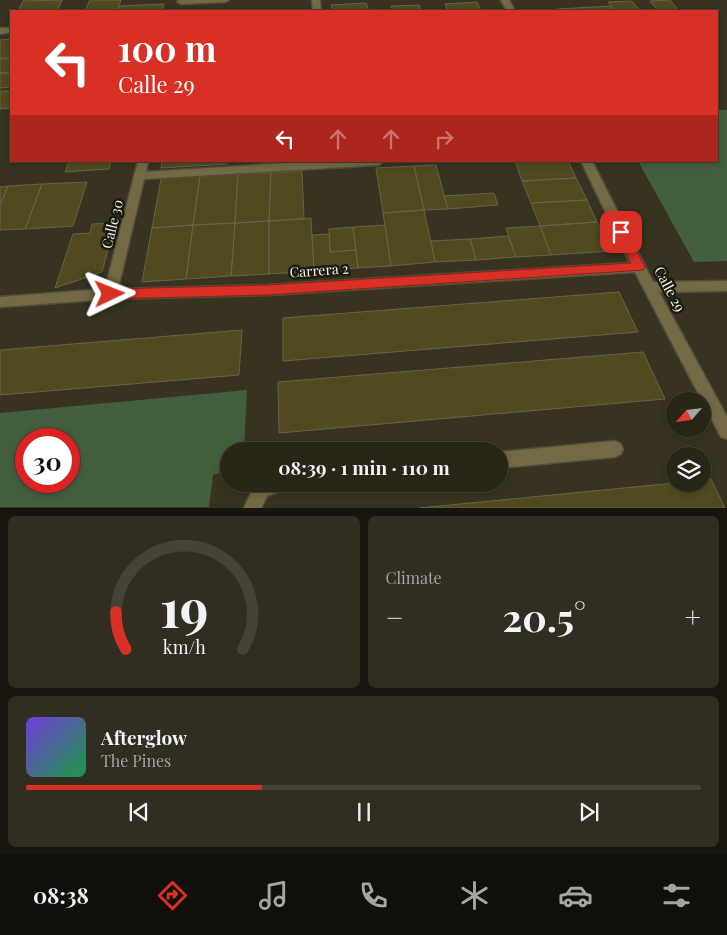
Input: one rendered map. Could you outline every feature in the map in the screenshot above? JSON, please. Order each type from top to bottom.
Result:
[{"type":"street","points":[[181,1],[225,0]]},
{"type":"street","name":"Calle 30","points":[[110,294],[143,162]]},
{"type":"street","points":[[139,176],[363,162]]},
{"type":"street","name":"Calle 29","points":[[586,162],[639,267],[727,432]]},
{"type":"street","name":"Carrera 2","points":[[0,302],[110,294],[278,289],[639,267]]},
{"type":"street","points":[[650,287],[727,286]]},
{"type":"street","points":[[508,459],[615,449]]},
{"type":"street","points":[[252,508],[260,492]]},
{"type":"green space","points":[[718,110],[727,110],[727,261],[694,262],[639,162],[718,162]]},
{"type":"green space","points":[[247,390],[244,442],[220,442],[220,473],[213,475],[209,507],[0,507],[0,413]]},
{"type":"building","points":[[62,0],[57,10],[18,10],[23,1]]},
{"type":"building","points":[[90,0],[121,0],[117,10],[85,10]]},
{"type":"building","points":[[670,0],[678,10],[657,10],[650,1]]},
{"type":"building","points":[[632,1],[639,10],[614,10],[608,2]]},
{"type":"building","points":[[477,2],[481,10],[448,10],[445,4]]},
{"type":"building","points":[[366,3],[369,10],[333,10],[331,5]]},
{"type":"building","points":[[164,4],[162,10],[117,10],[119,6]]},
{"type":"building","points":[[419,5],[421,10],[393,10],[391,6]]},
{"type":"building","points":[[611,6],[614,10],[558,10]]},
{"type":"building","points":[[10,39],[10,58],[0,59],[0,40]]},
{"type":"building","points":[[10,58],[10,73],[0,73],[0,59]]},
{"type":"building","points":[[0,73],[10,73],[10,87],[0,88]]},
{"type":"building","points":[[0,91],[10,91],[10,108],[0,109]]},
{"type":"building","points":[[69,162],[111,162],[109,169],[65,172]]},
{"type":"building","points":[[162,162],[228,162],[227,164],[161,168]]},
{"type":"building","points":[[515,162],[568,162],[576,178],[522,181]]},
{"type":"building","points":[[436,165],[448,209],[424,210],[414,166]]},
{"type":"building","points":[[414,166],[424,210],[383,213],[376,168]]},
{"type":"building","points":[[302,171],[304,219],[269,221],[271,173]]},
{"type":"building","points":[[271,173],[269,221],[235,223],[238,174]]},
{"type":"building","points":[[238,174],[235,223],[193,225],[200,176]]},
{"type":"building","points":[[200,176],[193,225],[152,228],[161,179]]},
{"type":"building","points":[[576,178],[587,200],[531,203],[522,181]]},
{"type":"building","points":[[87,182],[73,226],[25,229],[42,184]]},
{"type":"building","points":[[42,184],[25,229],[0,230],[0,205],[8,186]]},
{"type":"building","points":[[8,186],[0,205],[0,187]]},
{"type":"building","points":[[494,193],[498,205],[448,209],[444,196]]},
{"type":"building","points":[[587,200],[597,222],[540,226],[531,203]]},
{"type":"building","points":[[424,210],[435,262],[391,266],[383,213]]},
{"type":"building","points":[[311,218],[314,271],[269,274],[269,221]]},
{"type":"building","points":[[269,221],[269,274],[231,276],[235,223]]},
{"type":"building","points":[[597,222],[612,251],[551,255],[540,226]]},
{"type":"building","points":[[115,223],[102,272],[55,288],[73,234],[90,233],[92,224]]},
{"type":"building","points":[[235,223],[231,276],[186,279],[193,225]]},
{"type":"building","points":[[193,225],[186,279],[142,282],[152,228]]},
{"type":"building","points":[[385,225],[391,266],[358,268],[353,227]]},
{"type":"building","points":[[540,226],[551,255],[516,257],[506,228]]},
{"type":"building","points":[[353,227],[356,250],[330,252],[329,229]]},
{"type":"building","points":[[329,234],[330,252],[356,250],[358,268],[314,271],[312,235]]},
{"type":"building","points":[[508,236],[516,257],[476,260],[470,239]]},
{"type":"building","points":[[470,239],[476,260],[435,262],[431,241]]},
{"type":"building","points":[[619,292],[638,332],[283,361],[283,318]]},
{"type":"building","points":[[242,330],[239,375],[0,395],[0,350]]},
{"type":"building","points":[[643,352],[665,399],[279,433],[278,382]]},
{"type":"building","points":[[711,479],[725,508],[419,508],[666,484],[666,492],[711,492]]},
{"type":"route","points":[[110,294],[268,290],[639,267],[621,232]]}]
